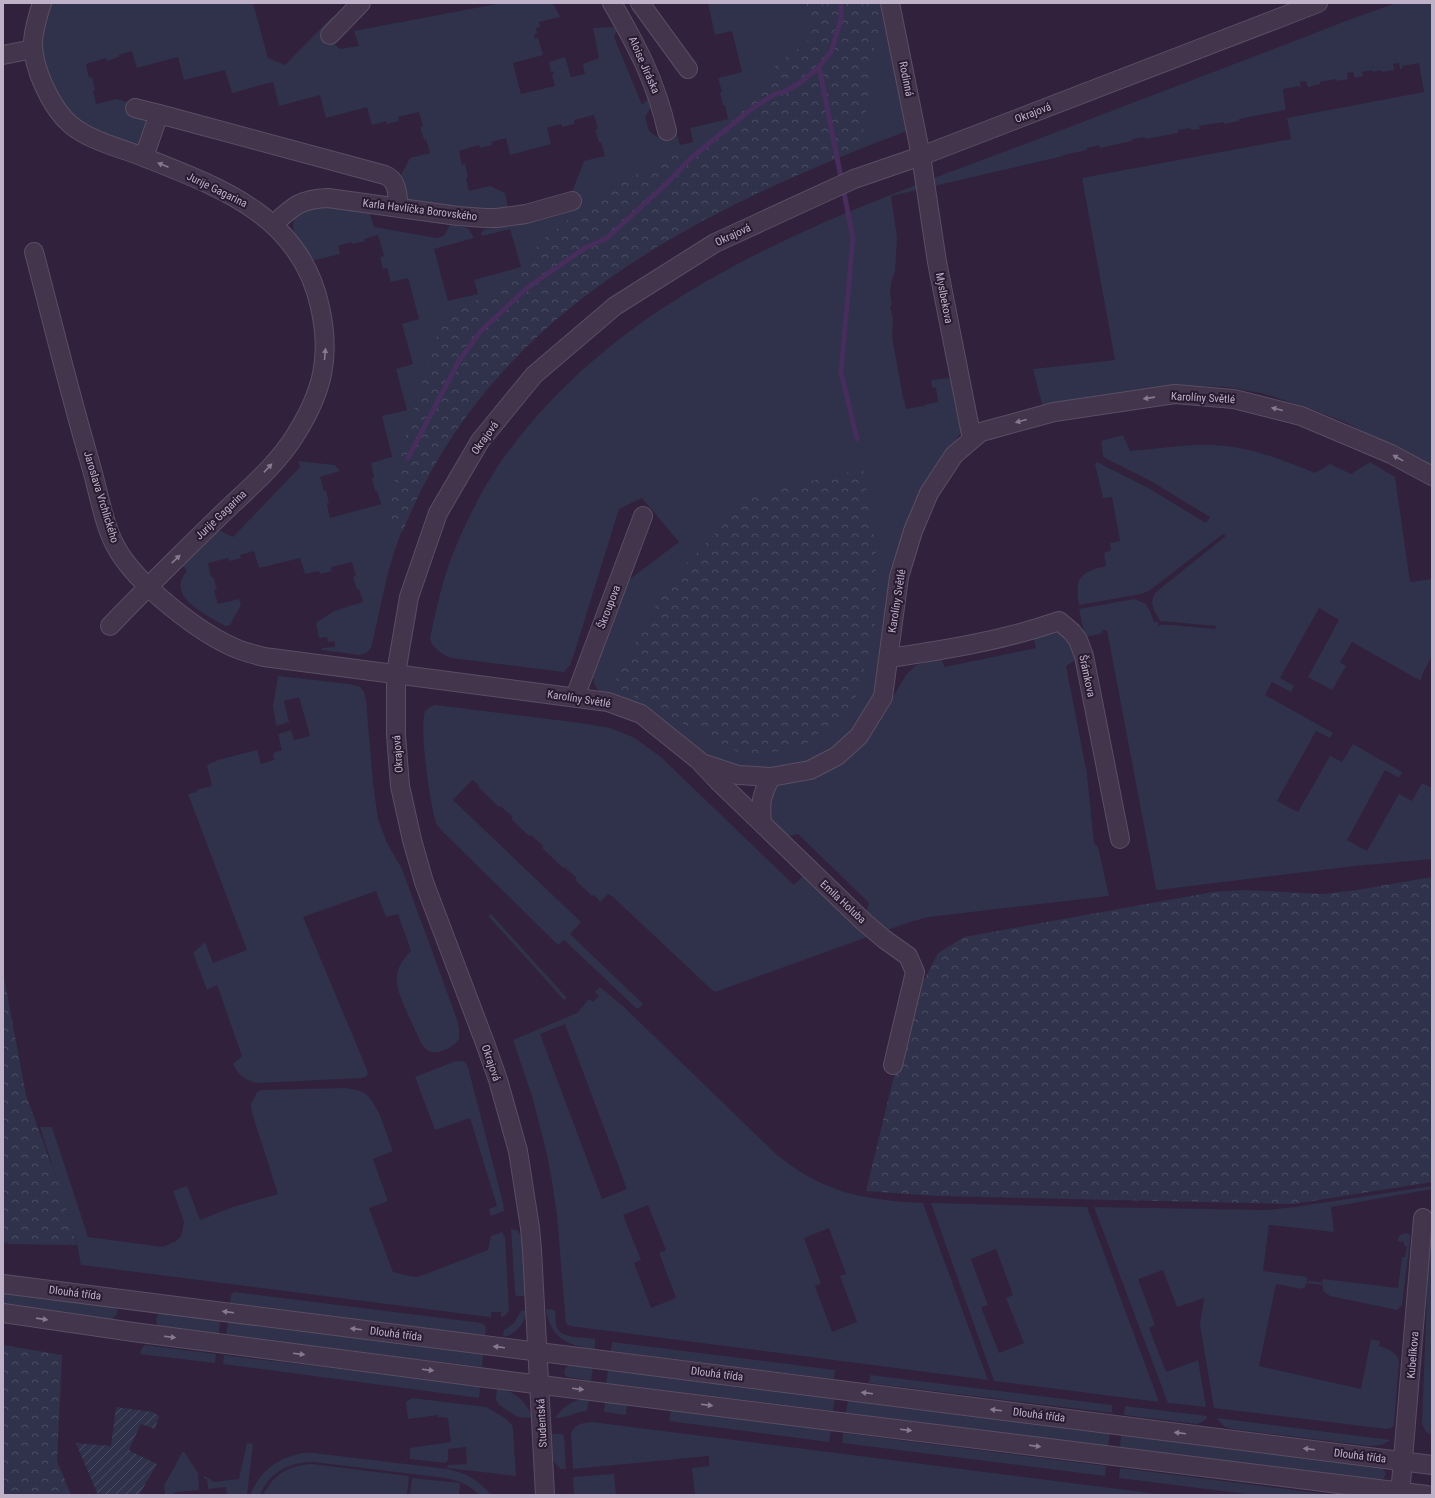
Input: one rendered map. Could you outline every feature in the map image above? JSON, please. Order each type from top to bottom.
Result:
[{"type":"street","name":"Jurije Gagarina","points":[[42,3],[33,38],[33,48],[43,83],[55,106],[67,121],[72,126],[88,135],[233,195],[274,224],[302,260],[311,276],[319,303],[326,343],[324,367],[315,398],[295,435],[269,467],[148,586],[110,626]]},
{"type":"street","points":[[330,35],[361,3]]},
{"type":"street","name":"Aloise Jiráska","points":[[612,3],[631,36],[651,78],[660,101],[667,131]]},
{"type":"street","points":[[640,3],[688,69]]},
{"type":"street","name":"Rodinná","points":[[890,3],[921,156]]},
{"type":"street","name":"Okrajová","points":[[538,1352],[530,1228],[518,1151],[498,1080],[424,882],[412,840],[400,786],[396,735],[396,673],[409,597],[438,513],[480,441],[534,375],[615,306],[715,243],[854,180],[921,156],[1318,3]]},
{"type":"street","points":[[3,56],[33,48]]},
{"type":"street","points":[[135,108],[389,176],[394,181],[399,207]]},
{"type":"street","points":[[144,157],[159,114]]},
{"type":"street","name":"Myslbekova","points":[[921,156],[937,262],[972,440]]},
{"type":"street","name":"Karla Havlíčka Borovského","points":[[274,224],[288,211],[301,202],[318,198],[399,207],[458,216],[497,218],[526,214],[572,201]]},
{"type":"street","name":"Jaroslava Vrchlického","points":[[34,252],[86,451],[111,537],[122,556],[148,586],[202,630],[241,650],[264,657],[396,673]]},
{"type":"street","name":"Karolíny Světlé","points":[[396,673],[608,702],[641,714],[702,763],[738,775],[771,778],[810,770],[837,756],[859,736],[884,697],[899,576],[913,531],[929,493],[954,455],[981,432],[1054,412],[1175,394],[1234,398],[1302,416],[1391,454],[1432,476]]},
{"type":"street","name":"Škroupova","points":[[575,697],[643,516]]},
{"type":"street","name":"Šrámkova","points":[[889,658],[936,651],[1036,629],[1059,621],[1072,632],[1078,640],[1084,656],[1120,839]]},
{"type":"street","name":"Emila Holuba","points":[[702,763],[718,781],[781,843],[863,921],[884,939],[908,956],[915,972],[893,1065]]},
{"type":"street","points":[[762,823],[760,807],[763,792],[771,778]]},
{"type":"street","name":"Kubelíkova","points":[[1400,1493],[1423,1218]]},
{"type":"street","name":"Dlouhá třída","points":[[3,1284],[1432,1465]]},
{"type":"street","points":[[3,1313],[140,1333],[1400,1493],[1428,1495]]},
{"type":"street","name":"Studentská","points":[[538,1352],[545,1495]]},
{"type":"green space","points":[[51,3],[253,3],[268,58],[285,65],[332,17],[335,22],[331,41],[340,49],[359,46],[354,31],[502,3],[553,3],[560,17],[539,22],[540,27],[536,28],[537,34],[534,35],[535,39],[538,38],[543,55],[513,63],[521,94],[555,86],[552,75],[554,74],[553,71],[551,72],[549,62],[565,57],[571,77],[585,74],[583,64],[599,58],[593,28],[613,27],[617,30],[614,37],[642,105],[648,99],[650,99],[653,104],[645,117],[649,130],[658,137],[676,131],[680,145],[693,142],[690,128],[728,119],[725,105],[723,106],[720,93],[722,92],[718,78],[742,72],[732,31],[715,35],[708,3],[884,3],[907,131],[828,162],[750,197],[675,237],[605,282],[541,333],[484,393],[436,462],[398,541],[390,566],[372,644],[369,650],[364,654],[359,655],[322,650],[322,648],[335,647],[335,641],[328,642],[327,637],[319,638],[316,623],[334,611],[363,602],[353,577],[356,576],[352,562],[331,567],[332,571],[320,574],[319,571],[305,574],[300,558],[259,568],[254,551],[240,555],[241,558],[229,561],[228,558],[208,563],[211,577],[213,577],[217,589],[214,590],[218,604],[239,599],[241,605],[230,625],[225,626],[191,604],[184,596],[181,589],[181,580],[187,571],[182,565],[218,530],[233,537],[300,467],[298,461],[335,465],[340,471],[320,477],[324,491],[326,490],[330,518],[381,504],[377,491],[375,491],[371,463],[392,457],[382,416],[407,410],[396,369],[413,364],[402,324],[419,319],[408,278],[391,282],[387,268],[383,269],[380,257],[384,256],[378,235],[364,239],[365,241],[352,244],[351,242],[338,246],[340,254],[311,261],[295,235],[293,223],[295,217],[313,203],[369,211],[374,227],[437,238],[444,236],[450,225],[468,228],[474,238],[434,249],[448,301],[478,294],[474,280],[521,267],[510,229],[482,236],[481,233],[485,229],[532,222],[566,213],[577,208],[570,197],[584,161],[605,156],[601,142],[599,142],[595,130],[598,129],[594,115],[574,120],[574,124],[562,127],[561,124],[547,128],[551,144],[510,155],[506,138],[491,142],[492,145],[480,148],[479,145],[459,151],[462,165],[465,164],[469,191],[490,186],[505,193],[508,208],[504,213],[409,203],[401,175],[410,158],[430,153],[426,139],[424,140],[420,127],[423,126],[419,112],[398,117],[399,121],[387,124],[386,121],[372,125],[367,107],[326,118],[320,95],[279,106],[273,82],[232,93],[225,70],[184,80],[178,57],[137,68],[132,51],[107,61],[106,58],[86,64],[89,78],[92,77],[96,104],[117,99],[132,104],[149,121],[142,147],[95,132],[68,112],[49,79],[40,53],[42,28]]},
{"type":"green space","points":[[803,3],[884,3],[885,7],[875,43],[861,148],[794,176],[706,218],[639,258],[596,288],[555,321],[517,356],[483,395],[452,437],[425,482],[403,531],[396,528],[391,519],[390,501],[401,452],[439,329],[443,323],[470,304],[515,278],[528,262],[540,242],[591,203],[619,184],[662,160],[685,152],[737,116],[760,92],[773,68],[807,42],[813,30]]},
{"type":"green space","points":[[1397,3],[1432,3],[1432,470],[1347,423],[1308,408],[1261,393],[1227,387],[1195,386],[1128,392],[1043,408],[1033,369],[1115,360],[1082,178],[1291,139],[1287,118],[1424,92],[1419,63],[1402,66],[1402,69],[1400,69],[1399,63],[1393,64],[1394,70],[1382,72],[1381,70],[1373,72],[1372,70],[1362,72],[1363,76],[1355,78],[1353,72],[1347,73],[1348,79],[1337,81],[1336,79],[1320,82],[1320,84],[1308,87],[1306,81],[1300,82],[1301,88],[1299,86],[1283,89],[1286,112],[1285,110],[1239,119],[1239,121],[1224,124],[1223,122],[1199,126],[1200,129],[1191,130],[1190,128],[1178,130],[1178,133],[1145,139],[1145,137],[1132,139],[1132,141],[1100,148],[1099,145],[1087,148],[1087,150],[1063,156],[891,196],[897,237],[895,272],[892,279],[890,292],[892,305],[890,306],[893,319],[892,337],[903,397],[902,399],[904,399],[906,409],[922,406],[924,407],[924,405],[938,402],[936,388],[932,387],[931,380],[948,378],[958,380],[962,431],[928,484],[875,696],[860,723],[838,746],[810,761],[787,769],[745,769],[716,760],[702,752],[668,724],[643,707],[602,694],[597,689],[593,681],[593,671],[622,585],[679,542],[642,498],[619,509],[574,654],[570,665],[564,672],[451,658],[444,655],[432,644],[430,638],[448,566],[478,500],[502,459],[565,386],[623,336],[686,293],[753,256],[823,223],[895,193]]},
{"type":"green space","points":[[1123,435],[1130,451],[1192,445],[1226,446],[1265,454],[1315,473],[1330,464],[1351,474],[1370,462],[1395,477],[1410,582],[1432,579],[1432,656],[1422,675],[1421,681],[1352,642],[1340,662],[1346,666],[1332,690],[1308,677],[1339,620],[1319,608],[1280,678],[1294,686],[1291,692],[1272,682],[1265,695],[1333,733],[1330,738],[1316,731],[1277,801],[1298,812],[1330,756],[1342,762],[1353,744],[1402,772],[1399,778],[1385,770],[1347,840],[1367,851],[1399,794],[1412,801],[1422,783],[1432,788],[1432,859],[1355,866],[1158,890],[1156,889],[1107,630],[1102,630],[1103,633],[1085,637],[1079,609],[1134,599],[1146,604],[1154,622],[1158,622],[1159,627],[1160,625],[1173,625],[1215,629],[1216,626],[1160,621],[1153,606],[1152,600],[1156,592],[1226,536],[1223,534],[1149,591],[1141,594],[1079,605],[1077,589],[1081,578],[1090,571],[1106,566],[1104,553],[1111,550],[1110,543],[1120,541],[1112,497],[1103,498],[1095,464],[1097,462],[1150,489],[1206,523],[1210,517],[1149,480],[1105,458],[1103,456],[1101,441]]},
{"type":"green space","points":[[863,469],[876,549],[875,630],[854,704],[800,749],[744,755],[613,685],[667,584],[752,495]]},
{"type":"green space","points":[[1051,632],[1063,634],[1080,657],[1066,666],[1087,774],[1094,843],[1098,847],[1109,896],[929,917],[882,932],[864,919],[869,903],[798,834],[781,838],[767,814],[767,806],[775,788],[880,718],[906,675],[916,665],[941,659],[945,667],[1036,648],[1033,637]]},
{"type":"green space","points":[[278,676],[350,684],[360,687],[364,692],[378,819],[387,843],[402,869],[458,1022],[458,1041],[448,1048],[431,1052],[421,1043],[405,1008],[397,985],[400,965],[411,951],[398,914],[386,917],[376,891],[303,917],[368,1072],[367,1076],[362,1078],[257,1083],[243,1077],[233,1064],[242,1056],[217,985],[207,990],[193,953],[205,942],[213,963],[247,950],[188,794],[197,792],[196,790],[212,786],[207,765],[218,760],[257,750],[261,764],[274,760],[273,753],[282,750],[278,734],[291,730],[294,740],[310,736],[299,697],[284,701],[289,722],[276,726],[273,706]]},
{"type":"green space","points":[[435,705],[581,723],[610,728],[635,738],[661,757],[794,885],[805,874],[870,936],[715,992],[613,897],[608,894],[599,903],[600,901],[594,895],[592,896],[575,880],[577,878],[564,867],[563,868],[542,848],[543,846],[531,835],[529,836],[511,819],[513,817],[500,806],[499,807],[478,787],[479,786],[473,780],[471,781],[453,800],[581,922],[570,934],[643,1004],[639,1008],[636,1008],[564,940],[558,945],[437,826],[431,802],[423,734],[425,711]]},
{"type":"green space","points":[[1432,877],[1432,1182],[1293,1204],[938,1196],[866,1191],[916,985],[925,978],[938,953],[964,937],[1213,892],[1243,890],[1323,894],[1357,890]]},
{"type":"green space","points":[[491,914],[567,998],[564,1000],[488,916]]},
{"type":"green space","points":[[3,972],[26,1095],[61,1191],[77,1245],[10,1244],[3,1242]]},
{"type":"green space","points":[[600,987],[623,1006],[777,1155],[794,1168],[828,1186],[863,1197],[923,1203],[988,1380],[570,1326],[566,1324],[557,1215],[552,1181],[546,1150],[532,1096],[513,1040],[577,1013],[589,999],[593,1002],[599,996],[595,992]],"holes":[[[565,1024],[627,1189],[602,1199],[540,1034]],[[648,1205],[666,1250],[659,1253],[676,1298],[651,1308],[634,1263],[641,1260],[623,1215]],[[829,1228],[846,1274],[840,1276],[857,1322],[832,1332],[815,1286],[821,1283],[804,1238]]]},
{"type":"green space","points":[[463,1061],[468,1067],[503,1203],[504,1211],[491,1216],[489,1209],[497,1206],[470,1118],[435,1130],[415,1077],[453,1062]]},
{"type":"green space","points":[[346,1088],[364,1093],[374,1103],[393,1151],[373,1159],[388,1201],[369,1208],[393,1272],[418,1277],[488,1250],[491,1236],[502,1232],[505,1237],[509,1310],[505,1316],[501,1317],[501,1312],[491,1312],[491,1317],[489,1317],[81,1265],[77,1244],[40,1127],[52,1127],[88,1237],[163,1247],[176,1241],[181,1236],[184,1222],[173,1191],[187,1186],[200,1220],[233,1207],[278,1194],[252,1113],[251,1104],[257,1092],[262,1090]]},
{"type":"green space","points":[[1432,1186],[1432,1189],[1331,1207],[1334,1232],[1269,1225],[1263,1271],[1307,1277],[1307,1282],[1321,1282],[1321,1284],[1323,1279],[1398,1288],[1402,1257],[1405,1257],[1407,1246],[1404,1246],[1404,1242],[1397,1241],[1400,1235],[1406,1233],[1410,1235],[1402,1305],[1397,1310],[1330,1296],[1323,1291],[1323,1285],[1306,1283],[1305,1287],[1302,1289],[1276,1284],[1259,1366],[1361,1389],[1371,1339],[1380,1341],[1379,1346],[1394,1353],[1399,1361],[1394,1425],[1391,1428],[1386,1429],[1214,1408],[1200,1325],[1204,1298],[1177,1307],[1163,1270],[1138,1279],[1155,1325],[1149,1328],[1166,1372],[1198,1360],[1206,1407],[1168,1403],[1094,1207],[1267,1210]]},
{"type":"green space","points":[[931,1203],[1087,1207],[1159,1402],[994,1381]],"holes":[[[996,1249],[1013,1295],[1006,1298],[1024,1343],[999,1353],[981,1307],[988,1305],[971,1259]]]},
{"type":"green space","points":[[511,1229],[517,1230],[522,1238],[526,1296],[516,1296],[515,1292]]},
{"type":"green space","points":[[1432,1233],[1432,1435],[1426,1432],[1422,1424],[1429,1243]]},
{"type":"green space","points":[[3,1291],[113,1307],[117,1309],[117,1314],[112,1320],[3,1305]]},
{"type":"green space","points":[[234,1292],[482,1323],[486,1327],[485,1336],[230,1303],[231,1295]]},
{"type":"green space","points":[[546,1309],[555,1310],[556,1326],[560,1332],[574,1337],[595,1339],[595,1349],[577,1346],[562,1339],[556,1334],[552,1327],[548,1319]]},
{"type":"green space","points":[[527,1310],[519,1328],[512,1334],[503,1337],[504,1330],[514,1323],[521,1311]]},
{"type":"green space","points":[[163,1313],[220,1321],[219,1334],[161,1327],[157,1324],[156,1319],[158,1314]]},
{"type":"green space","points":[[228,1322],[483,1354],[482,1367],[226,1335]]},
{"type":"green space","points":[[612,1342],[835,1370],[834,1379],[611,1351]]},
{"type":"green space","points":[[3,1345],[62,1355],[57,1461],[71,1495],[3,1495]]},
{"type":"green space","points":[[145,1345],[216,1354],[215,1363],[140,1354]]},
{"type":"green space","points":[[224,1355],[480,1386],[479,1398],[223,1364]]},
{"type":"green space","points":[[569,1365],[593,1367],[591,1381],[567,1377],[564,1370]]},
{"type":"green space","points":[[608,1370],[835,1398],[833,1411],[606,1383]]},
{"type":"green space","points":[[870,1375],[1112,1405],[1112,1413],[869,1383]]},
{"type":"green space","points":[[497,1388],[509,1391],[519,1398],[527,1407],[532,1418],[518,1417],[499,1405],[496,1400]]},
{"type":"green space","points":[[412,1398],[486,1407],[505,1418],[512,1425],[513,1429],[516,1476],[447,1468],[448,1465],[467,1464],[466,1447],[448,1449],[448,1460],[446,1463],[410,1459],[410,1448],[451,1442],[448,1418],[438,1417],[438,1415],[408,1419],[406,1402]]},
{"type":"green space","points":[[582,1399],[589,1400],[587,1411],[555,1418],[560,1411],[567,1406]]},
{"type":"green space","points":[[848,1400],[1110,1433],[1108,1446],[846,1413]]},
{"type":"green space","points":[[605,1402],[627,1405],[626,1415],[604,1412]]},
{"type":"green space","points":[[1125,1406],[1207,1416],[1207,1418],[1197,1424],[1124,1415]]},
{"type":"green space","points":[[116,1407],[153,1412],[159,1416],[155,1429],[141,1424],[130,1447],[130,1451],[157,1464],[139,1495],[98,1495],[76,1443],[111,1446]]},
{"type":"green space","points":[[671,1410],[831,1431],[829,1442],[669,1421]]},
{"type":"green space","points":[[1216,1418],[1391,1440],[1382,1445],[1370,1446],[1232,1429],[1225,1427]]},
{"type":"green space","points":[[592,1422],[1166,1495],[695,1495],[692,1468],[709,1466],[709,1456],[573,1469],[571,1433],[579,1424]]},
{"type":"green space","points":[[843,1433],[1106,1466],[1105,1476],[842,1443]]},
{"type":"green space","points":[[552,1434],[562,1434],[564,1436],[566,1469],[560,1469],[553,1460]]},
{"type":"green space","points":[[1121,1435],[1382,1467],[1386,1474],[1384,1478],[1379,1481],[1120,1447]]},
{"type":"green space","points":[[247,1443],[253,1444],[247,1495],[227,1495],[226,1487],[208,1489],[207,1479],[204,1479],[204,1476],[213,1482],[239,1479]]},
{"type":"green space","points":[[182,1452],[184,1452],[198,1473],[199,1490],[177,1492],[174,1493],[174,1495],[165,1495],[164,1485]]},
{"type":"green space","points":[[302,1453],[448,1469],[461,1473],[477,1481],[491,1495],[479,1495],[464,1484],[446,1478],[313,1462],[296,1464],[281,1470],[274,1475],[264,1487],[260,1495],[250,1495],[264,1472],[270,1467],[285,1458]]},
{"type":"green space","points":[[312,1464],[409,1476],[407,1495],[263,1495],[272,1481],[283,1472],[296,1466]]},
{"type":"green space","points":[[1120,1468],[1334,1495],[1254,1495],[1119,1478]]},
{"type":"green space","points":[[614,1474],[616,1495],[574,1495],[573,1477]]},
{"type":"green space","points":[[412,1478],[460,1483],[459,1495],[410,1495]]},
{"type":"waterway","points":[[408,458],[460,359],[481,331],[527,288],[585,248],[607,238],[664,186],[690,159],[750,110],[775,94],[786,91],[801,82],[819,67],[831,52],[841,19],[841,3]]},
{"type":"waterway","points":[[819,67],[853,238],[841,372],[857,439]]}]
